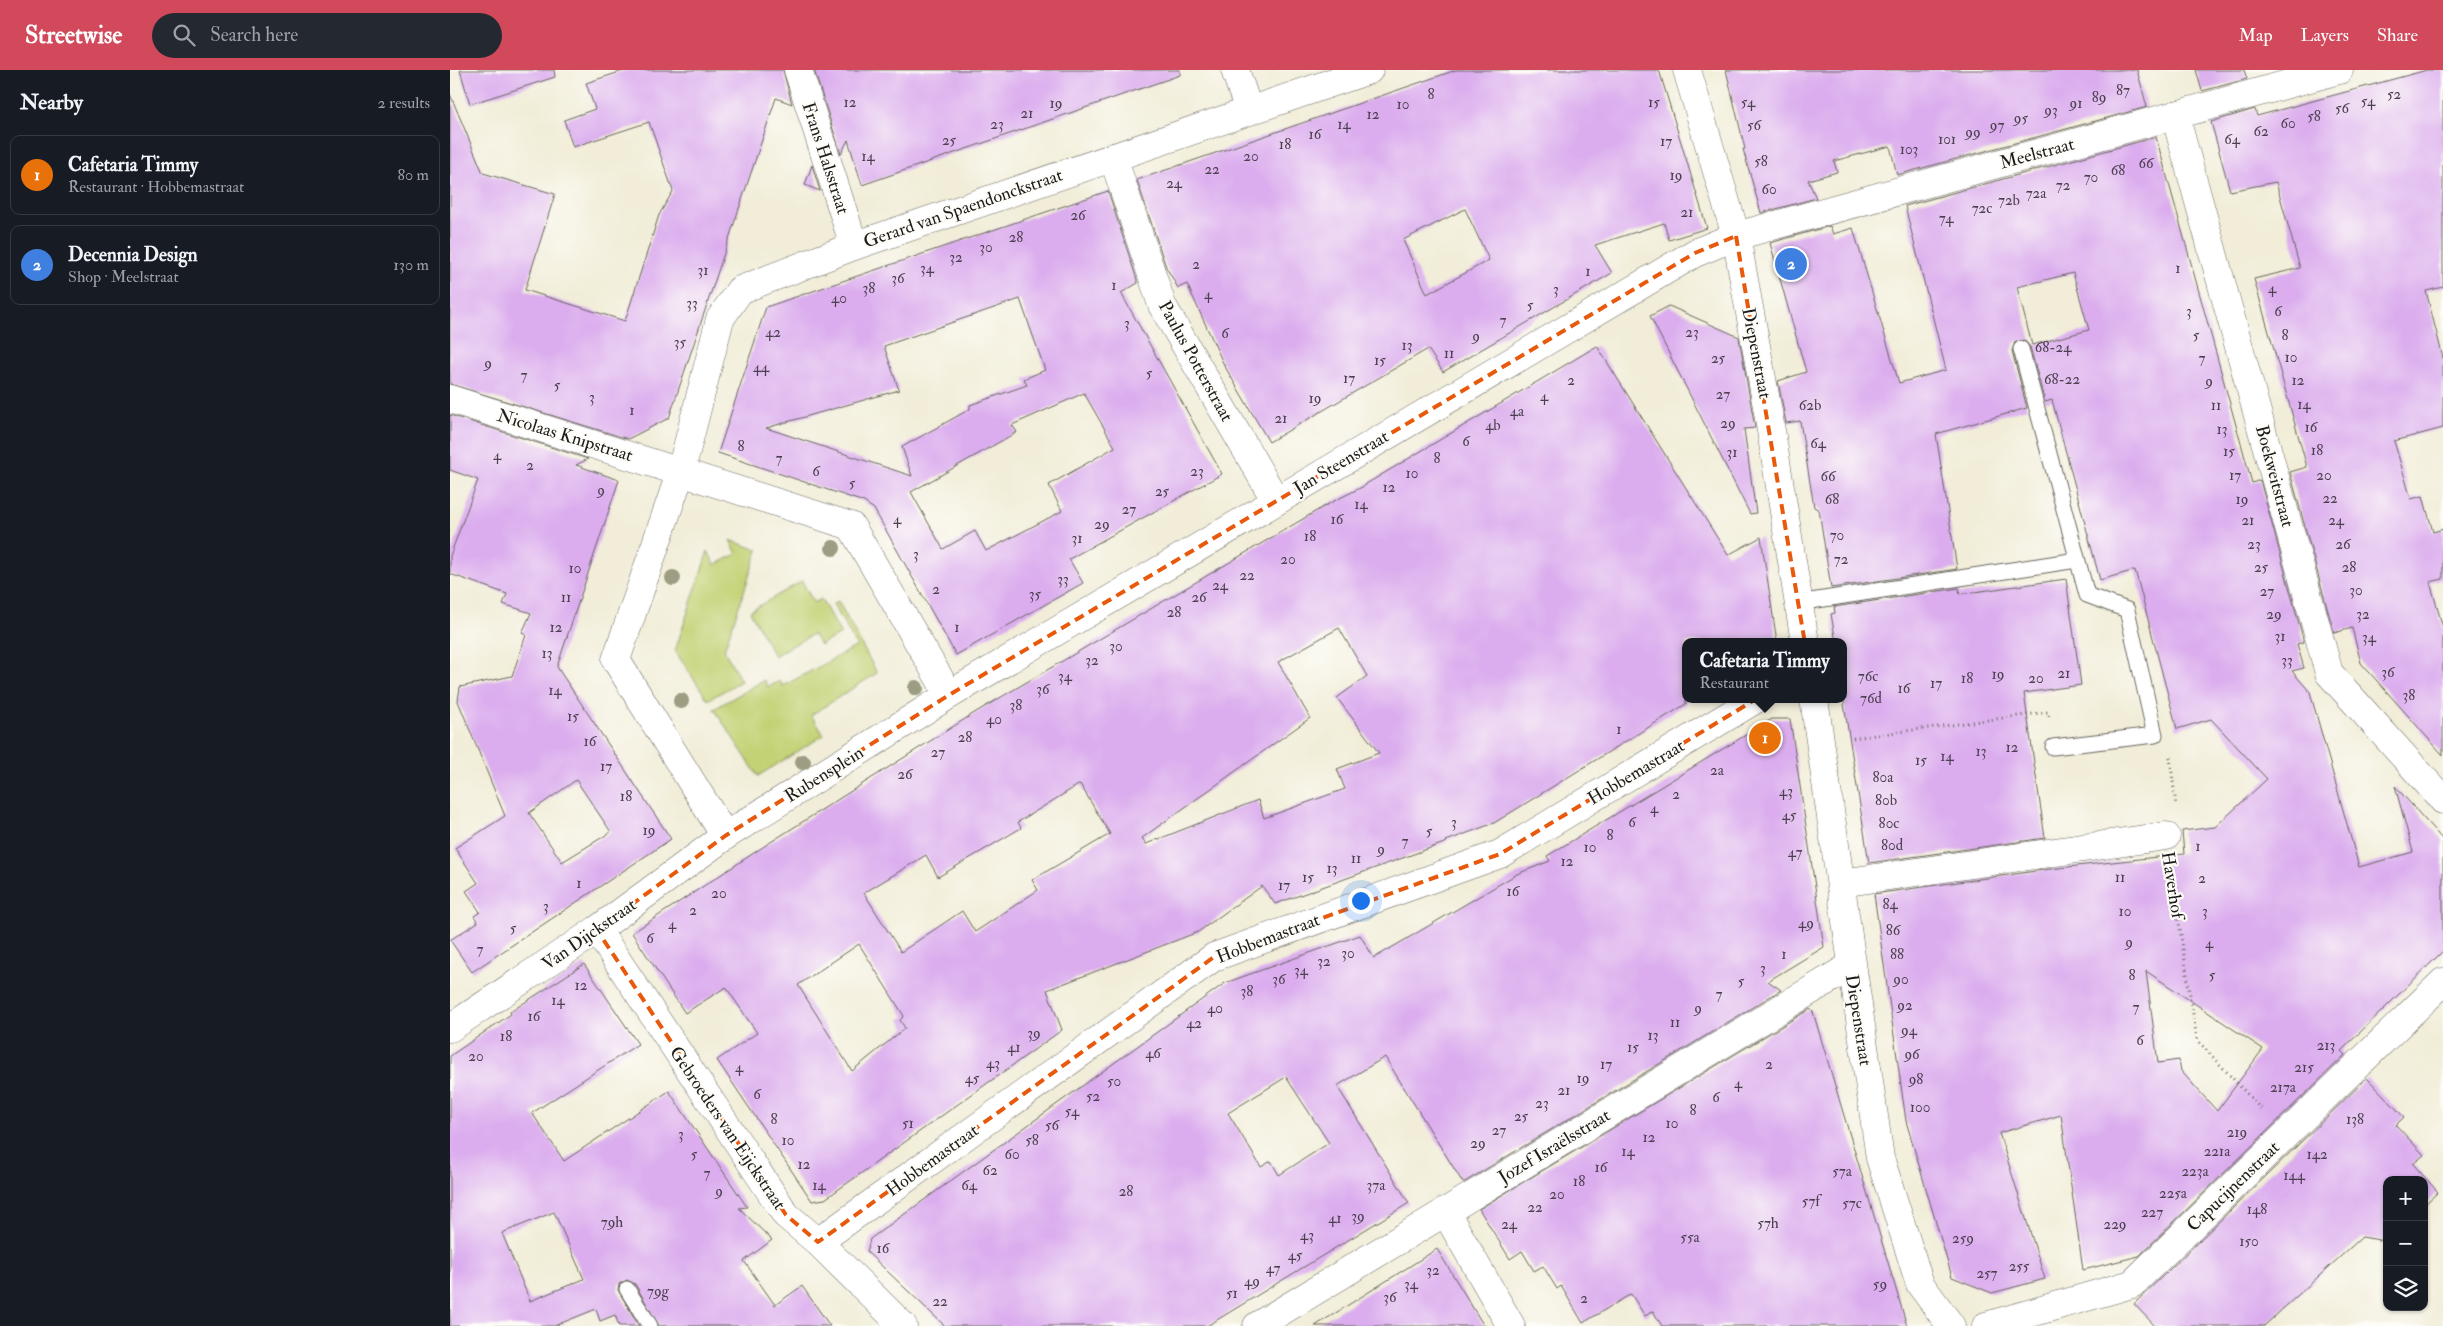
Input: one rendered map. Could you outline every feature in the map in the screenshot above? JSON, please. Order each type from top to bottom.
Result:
[{"type":"street","name":"Frans Halsstraat","points":[[798,70],[854,246]]},
{"type":"street","points":[[1235,70],[1248,111]]},
{"type":"street","name":"Gerard van Spaendonckstraat","points":[[681,471],[720,319],[740,290],[854,246],[1369,70]]},
{"type":"street","name":"Diepenstraat","points":[[1687,70],[1736,236],[1768,412],[1804,638]]},
{"type":"street","name":"Meelstraat","points":[[1736,236],[2339,70]]},
{"type":"street","name":"Boekweitstraat","points":[[2174,115],[2329,673],[2443,800]]},
{"type":"street","name":"Paulus Potterstraat","points":[[1113,157],[1162,306],[1276,501]]},
{"type":"street","name":"Jan Steenstraat","points":[[949,695],[1695,253],[1736,236]]},
{"type":"street","name":"Nicolaas Knipstraat","points":[[450,399],[681,471]]},
{"type":"street","points":[[726,836],[616,660],[681,471],[851,526],[949,695]]},
{"type":"street","name":"Rubensplein","points":[[726,836],[949,695]]},
{"type":"street","name":"Hobbemastraat","points":[[818,1242],[1214,957],[1500,854],[1749,703]]},
{"type":"street","name":"Diepenstraat","points":[[1815,703],[1880,1158],[1920,1284],[1950,1326]]},
{"type":"street","name":"Van Dijckstraat","points":[[450,1028],[597,930],[726,836]]},
{"type":"street","name":"Haverhof","points":[[1841,883],[2166,836]]},
{"type":"street","name":"Gebroeders van Eijckstraat","points":[[597,930],[786,1214],[818,1242],[904,1326]]},
{"type":"street","name":"Jozef Israëlsstraat","points":[[1257,1326],[1851,966]]},
{"type":"street","name":"Capucijnenstraat","points":[[1986,1326],[2132,1284],[2443,982]]},
{"type":"street","points":[[1446,1212],[1511,1326]]},
{"type":"lane","points":[[2021,349],[2087,595],[2127,610],[2156,735],[2053,747]]},
{"type":"lane","points":[[1798,604],[2077,560]]},
{"type":"lane","points":[[627,1289],[650,1326]]},
{"type":"path","points":[[1820,742],[2048,712],[2053,747]]},
{"type":"path","points":[[2156,735],[2169,747],[2177,817],[2166,836]]},
{"type":"path","name":"Haverhof","points":[[2166,836],[2197,1040],[2285,1135]]},
{"type":"highlighted area","points":[[1736,236],[1809,667],[1500,854],[1214,957],[818,1242],[786,1215],[597,930],[725,836],[949,695],[1695,253]]},
{"type":"green space","points":[[730,540],[758,550],[724,650],[741,681],[708,700],[675,651],[708,551],[715,565],[737,554]]},
{"type":"green space","points":[[802,581],[814,603],[821,599],[841,634],[820,645],[813,634],[774,656],[750,611]]},
{"type":"green space","points":[[838,601],[877,673],[811,715],[824,735],[758,776],[714,709],[764,680],[768,687],[780,681],[783,686],[857,646],[833,604]]},
{"type":"building","points":[[460,70],[554,70],[555,77],[470,104]]},
{"type":"building","points":[[626,70],[783,70],[792,104],[776,98],[669,418],[628,439],[450,384],[450,94],[483,173],[555,194],[525,290],[625,321],[659,215],[673,191],[649,122],[573,147],[564,120],[595,109],[586,83]]},
{"type":"building","points":[[814,70],[1180,70],[1180,75],[862,185],[848,140],[841,154]]},
{"type":"building","points":[[1456,70],[1659,70],[1707,228],[1669,240],[1664,223],[1595,245],[1612,273],[1443,372],[1428,349],[1269,442],[1224,365],[1187,284],[1178,288],[1166,267],[1137,180]],"holes":[[[1465,209],[1489,260],[1427,294],[1403,240]]]},
{"type":"building","points":[[1726,70],[2137,70],[2147,107],[1897,175],[1890,146],[1834,161],[1837,172],[1808,180],[1816,198],[1761,213],[1743,149],[1745,149]]},
{"type":"building","points":[[2196,70],[2244,70],[2247,79],[2202,91]]},
{"type":"building","points":[[2427,70],[2443,70],[2443,287],[2426,291],[2443,358],[2443,428],[2394,441],[2411,499],[2423,496],[2433,532],[2443,529],[2443,579],[2430,582],[2443,628],[2443,755],[2361,663],[2352,628],[2334,633],[2290,472],[2307,467],[2254,279],[2300,268],[2276,182],[2230,191],[2211,122],[2255,109],[2257,116]]},
{"type":"building","points":[[2156,137],[2252,483],[2260,480],[2304,642],[2297,644],[2304,668],[2292,671],[2310,692],[2359,867],[2413,852],[2395,786],[2443,840],[2443,951],[2341,1051],[2345,1055],[2139,1256],[2083,1270],[2061,1115],[1999,1133],[2045,1279],[1992,1293],[1952,1277],[1906,1121],[1874,894],[2050,869],[2184,854],[2182,831],[2215,827],[2267,779],[2211,719],[2177,729],[2135,570],[2100,580],[2052,400],[2045,402],[2030,347],[2024,340],[2015,342],[2012,351],[2027,408],[1936,434],[1957,569],[1831,588],[1819,510],[1814,507],[1800,421],[1786,423],[1778,381],[1806,372],[1770,243],[1830,226],[1833,234],[1853,228],[1899,383],[1946,370],[1905,206]],"holes":[[[2073,273],[2089,330],[2032,345],[2017,287]],[[2146,971],[2263,1049],[2217,1111],[2181,1071],[2179,1060],[2158,1063]]]},
{"type":"building","points":[[812,165],[820,191],[805,185]]},
{"type":"building","points":[[1108,191],[1138,283],[1121,293],[1222,474],[1069,559],[1083,583],[956,655],[874,509],[864,502],[718,453],[766,307]],"holes":[[[1020,299],[1045,370],[1024,379],[1027,385],[970,405],[970,409],[902,447],[912,476],[766,428],[899,390],[884,346]],[[1084,393],[1115,447],[1049,485],[1062,511],[986,551],[975,531],[943,549],[911,492],[1017,432],[1012,425]]]},
{"type":"building","points":[[1669,306],[1739,337],[1755,428],[1744,429],[1756,513],[1750,514],[1650,316]]},
{"type":"building","points":[[1597,346],[1728,555],[1761,537],[1776,638],[1682,638],[1682,703],[1686,704],[1494,823],[1447,842],[1275,904],[1262,886],[1198,932],[1047,990],[1062,1030],[825,1199],[812,1201],[717,1060],[757,1033],[726,987],[685,1013],[632,933],[766,845],[976,712],[1330,503],[1366,485]],"holes":[[[1339,628],[1367,676],[1337,698],[1379,753],[1337,769],[1345,789],[1264,818],[1258,800],[1146,844],[1142,838],[1310,718],[1278,662]],[[1080,784],[1110,834],[1032,880],[1038,890],[975,932],[962,911],[901,952],[864,893],[926,855],[938,877],[1021,828],[1018,822]],[[859,944],[904,1016],[900,1020],[905,1028],[852,1071],[798,985]]]},
{"type":"building","points":[[450,415],[588,459],[576,465],[619,480],[557,667],[671,839],[472,972],[450,940],[478,922],[474,916],[480,912],[466,891],[478,883],[455,848],[505,816],[458,701],[460,687],[512,676],[526,635],[522,633],[531,613],[503,604],[507,594],[450,574],[450,556],[478,480],[450,470]],"holes":[[[576,780],[611,832],[562,862],[529,813]]]},
{"type":"building","points":[[2066,579],[2081,685],[2024,693],[2045,838],[1869,863],[1844,704],[1847,703],[1847,638],[1835,638],[1831,614],[1835,613],[1834,607],[1959,588],[1960,594]]},
{"type":"building","points":[[1772,719],[1790,719],[1824,947],[1768,981],[1781,990],[1463,1183],[1385,1057],[1337,1086],[1409,1203],[1207,1326],[945,1326],[867,1252],[870,1239],[1225,983],[1360,935],[1374,958],[1517,874],[1550,861],[1547,856]],"holes":[[[1286,1077],[1329,1143],[1279,1175],[1271,1161],[1261,1167],[1228,1113]]]},
{"type":"building","points":[[584,964],[638,1044],[532,1113],[564,1161],[669,1091],[747,1207],[739,1208],[772,1240],[744,1261],[775,1305],[802,1286],[830,1326],[659,1326],[635,1284],[627,1280],[619,1284],[618,1290],[639,1326],[619,1326],[615,1315],[600,1321],[596,1309],[554,1326],[450,1326],[450,1056],[511,1014],[510,1012]],"holes":[[[554,1212],[584,1279],[530,1301],[502,1233]]]},
{"type":"building","points":[[1810,1009],[1813,1012],[1907,1326],[1662,1326],[1653,1311],[1645,1316],[1631,1294],[1583,1323],[1561,1286],[1557,1289],[1543,1266],[1534,1271],[1522,1251],[1510,1259],[1479,1209]]},
{"type":"building","points":[[2367,1078],[2404,1117],[2396,1125],[2424,1155],[2413,1164],[2424,1176],[2383,1176],[2383,1241],[2362,1237],[2264,1326],[2155,1326],[2134,1304]]},
{"type":"building","points":[[2428,1181],[2438,1192],[2428,1201]]},
{"type":"building","points":[[1437,1249],[1484,1326],[1315,1326]]},
{"type":"place","name":"Decennia Design","points":[[1791,264]]},
{"type":"place","name":"Cafetaria Timmy","points":[[1765,738]]}]
